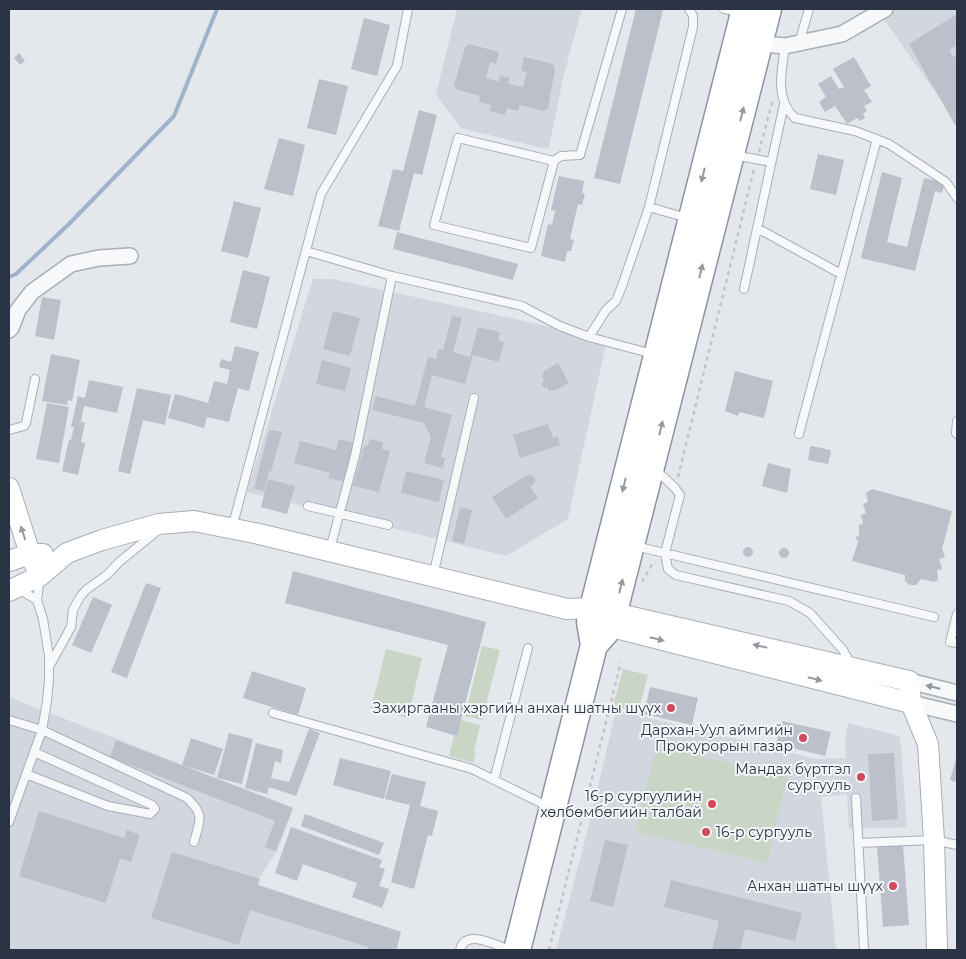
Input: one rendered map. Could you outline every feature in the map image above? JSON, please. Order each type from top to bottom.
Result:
[{"type":"highway","points":[[600,623],[631,545],[731,154],[748,43],[745,10]]},
{"type":"highway","points":[[517,950],[600,623],[657,356],[692,219],[748,43]]},
{"type":"main road","points":[[9,488],[30,554],[40,576]]},
{"type":"main road","points":[[9,567],[12,589],[40,576],[67,554],[102,540],[166,523],[194,521],[329,551],[566,608],[600,623],[911,703]]},
{"type":"main road","points":[[9,560],[30,554],[67,554]]},
{"type":"main road","points":[[600,623],[853,668],[909,682],[911,703],[928,744],[934,840],[937,950]]},
{"type":"street","points":[[748,43],[792,44],[842,34],[885,9]]},
{"type":"street","points":[[9,330],[18,310],[32,292],[71,264],[99,258],[130,256]]},
{"type":"street","points":[[909,682],[957,693]]},
{"type":"street","points":[[911,703],[957,714]]},
{"type":"lane","points":[[232,529],[321,194],[397,66],[408,9]]},
{"type":"lane","points":[[554,161],[458,138],[434,225],[531,248],[554,161],[561,156],[580,155],[622,9]]},
{"type":"lane","points":[[589,338],[606,310],[616,301],[649,208],[693,27],[693,16],[689,9]]},
{"type":"lane","points":[[809,9],[792,44],[780,84],[784,104],[788,112],[795,118],[855,131],[889,144],[946,182],[957,198]]},
{"type":"lane","points":[[744,289],[784,104]]},
{"type":"lane","points":[[799,434],[877,140]]},
{"type":"lane","points":[[731,154],[771,162]]},
{"type":"lane","points":[[649,208],[692,219]]},
{"type":"lane","points":[[757,228],[841,274]]},
{"type":"lane","points":[[306,251],[392,276],[522,306],[560,326],[589,338],[657,356]]},
{"type":"lane","points":[[329,551],[355,456],[392,276]]},
{"type":"lane","points":[[9,430],[24,426],[26,423],[35,379]]},
{"type":"lane","points":[[433,576],[474,398]]},
{"type":"lane","points":[[957,421],[957,434]]},
{"type":"lane","points":[[651,466],[680,495],[662,553],[668,569],[676,575],[789,601],[810,613],[844,650],[853,668]]},
{"type":"lane","points":[[308,506],[388,525]]},
{"type":"lane","points":[[49,667],[71,627],[73,610],[80,597],[166,523]]},
{"type":"lane","points":[[631,545],[934,617]]},
{"type":"lane","points":[[9,822],[42,730],[47,701],[49,667],[45,627],[37,600],[40,576]]},
{"type":"lane","points":[[12,589],[37,600]]},
{"type":"lane","points":[[957,614],[950,642],[957,643]]},
{"type":"lane","points":[[494,780],[528,648]]},
{"type":"lane","points":[[273,714],[472,770],[552,808]]},
{"type":"lane","points":[[9,720],[42,730],[187,798],[197,807],[200,818],[194,842]]},
{"type":"lane","points":[[26,774],[108,806],[150,814],[154,809],[152,805],[34,752]]},
{"type":"lane","points":[[856,798],[864,950]]},
{"type":"lane","points":[[858,842],[934,840],[957,845]]},
{"type":"lane","points":[[460,950],[467,940],[476,938],[510,950]]},
{"type":"path","points":[[675,488],[771,102],[780,84]]},
{"type":"path","points":[[638,589],[662,553]]},
{"type":"path","points":[[549,950],[621,662]]},
{"type":"shaded area","points":[[457,9],[582,9],[564,74],[549,147],[546,149],[461,128],[436,95]]},
{"type":"shaded area","points":[[897,9],[957,9],[957,123],[883,18]]},
{"type":"shaded area","points":[[313,279],[332,279],[607,339],[568,519],[506,556],[247,492]]},
{"type":"shaded area","points":[[9,697],[293,808],[277,851],[255,884],[401,932],[397,950],[9,950]]},
{"type":"shaded area","name":"16-р сургууль","points":[[616,710],[817,759],[846,758],[845,739],[848,723],[900,736],[907,827],[849,829],[847,794],[821,797],[836,950],[556,950],[587,833]]},
{"type":"green space","points":[[482,646],[500,650],[482,720],[465,716]]},
{"type":"green space","points":[[386,649],[422,658],[408,718],[371,709]]},
{"type":"green space","points":[[623,669],[648,675],[638,712],[613,706]]},
{"type":"green space","points":[[461,720],[480,725],[473,763],[449,756],[454,735]]},
{"type":"green space","name":"16-р сургуулийн хөлбөмбөгийн талбай","points":[[657,746],[787,777],[767,863],[636,832]]},
{"type":"building","points":[[636,9],[663,10],[620,184],[594,178]]},
{"type":"building","points":[[957,14],[957,45],[949,50],[953,57],[957,55],[957,123],[955,125],[909,44]]},
{"type":"building","points":[[364,18],[390,25],[377,76],[351,69]]},
{"type":"building","points":[[469,44],[499,52],[496,64],[490,62],[486,78],[499,82],[500,76],[510,78],[508,84],[523,87],[527,72],[521,71],[524,57],[553,64],[555,69],[548,108],[543,111],[520,105],[518,111],[507,108],[505,115],[490,111],[491,105],[479,102],[480,96],[458,90],[454,86],[465,47]]},
{"type":"building","points":[[19,53],[25,61],[20,65],[14,58]]},
{"type":"building","points":[[854,57],[871,86],[864,90],[872,102],[864,106],[867,111],[863,114],[865,118],[860,121],[857,118],[847,124],[835,106],[825,112],[819,102],[826,97],[818,84],[831,76],[839,89],[844,87],[833,69]]},
{"type":"building","points":[[319,79],[348,86],[336,135],[307,128]]},
{"type":"building","points":[[419,110],[437,115],[422,175],[414,173],[399,231],[378,226],[393,169],[403,171]]},
{"type":"building","points":[[279,138],[305,145],[293,196],[264,189]]},
{"type":"building","points":[[818,154],[844,160],[836,195],[810,189]]},
{"type":"building","points":[[882,172],[902,178],[887,242],[907,247],[924,178],[945,183],[942,193],[935,191],[915,271],[861,258]]},
{"type":"building","points":[[559,176],[584,181],[582,193],[585,194],[582,205],[578,204],[570,239],[574,240],[571,251],[567,251],[565,262],[541,256],[548,224],[552,225],[555,211],[551,210]]},
{"type":"building","points":[[234,201],[261,208],[248,258],[221,251]]},
{"type":"building","points":[[397,232],[518,264],[513,280],[393,249]]},
{"type":"building","points":[[243,270],[270,277],[257,329],[230,322]]},
{"type":"building","points":[[42,297],[61,300],[54,340],[35,336]]},
{"type":"building","points":[[333,311],[360,318],[350,356],[323,349]]},
{"type":"building","points":[[452,316],[462,318],[453,352],[470,357],[478,327],[500,332],[498,340],[504,342],[499,362],[473,355],[465,384],[432,375],[424,407],[452,415],[441,457],[445,458],[443,468],[424,463],[431,437],[424,423],[372,410],[376,396],[415,406],[428,357],[436,359],[438,349],[443,350]]},
{"type":"building","points":[[235,346],[259,352],[249,391],[238,388],[229,422],[207,417],[204,428],[168,418],[175,394],[208,403],[214,381],[227,384],[230,370],[219,367],[221,359],[231,362]]},
{"type":"building","points":[[51,354],[80,360],[72,401],[68,400],[67,405],[42,401]]},
{"type":"building","points":[[322,360],[351,368],[345,391],[316,384]]},
{"type":"building","points":[[558,363],[569,383],[549,391],[547,387],[544,388],[541,384],[544,382],[542,376],[544,371]]},
{"type":"building","points":[[735,371],[773,381],[764,418],[739,412],[738,416],[725,411]]},
{"type":"building","points":[[89,380],[123,387],[117,413],[84,406],[81,422],[85,423],[81,442],[85,443],[78,475],[62,471],[74,427],[71,427],[78,396],[85,398]]},
{"type":"building","points":[[137,388],[171,395],[165,425],[143,420],[130,474],[118,471]]},
{"type":"building","points":[[47,403],[69,407],[59,463],[36,459]]},
{"type":"building","points":[[548,424],[553,438],[558,436],[560,445],[520,458],[513,435]]},
{"type":"building","points":[[269,430],[282,432],[264,491],[254,489]]},
{"type":"building","points":[[339,439],[355,443],[345,482],[328,478],[330,473],[294,463],[300,441],[336,450]]},
{"type":"building","points":[[370,439],[383,442],[382,449],[390,451],[379,492],[353,486],[364,446],[367,446]]},
{"type":"building","points":[[810,447],[830,450],[828,464],[808,460]]},
{"type":"building","points":[[768,463],[791,469],[787,493],[762,486]]},
{"type":"building","points":[[406,471],[444,480],[439,502],[401,493]]},
{"type":"building","points":[[527,475],[535,478],[535,483],[530,487],[538,498],[506,519],[492,497]]},
{"type":"building","points":[[268,479],[295,486],[287,514],[261,507]]},
{"type":"building","points":[[872,489],[952,511],[942,549],[945,557],[939,559],[942,569],[937,570],[938,580],[934,582],[921,579],[916,585],[910,585],[905,581],[905,575],[852,561],[858,542],[855,537],[859,536],[859,525],[863,524],[861,515],[866,513],[863,504],[868,502],[866,493]]},
{"type":"building","points":[[460,507],[472,510],[464,544],[452,541]]},
{"type":"building","points":[[746,547],[750,547],[753,552],[752,556],[746,557],[743,554],[743,550]]},
{"type":"building","points":[[782,548],[786,548],[789,553],[788,557],[782,558],[779,555],[779,551]]},
{"type":"building","points":[[293,571],[486,622],[457,736],[426,727],[448,645],[285,603]]},
{"type":"building","points":[[146,583],[161,588],[127,678],[111,672]]},
{"type":"building","points":[[93,597],[112,605],[91,653],[72,645]]},
{"type":"building","points":[[252,671],[306,688],[298,715],[243,698]]},
{"type":"building","name":"Захиргааны хэргийн анхан шатны шүүх","points":[[650,687],[698,698],[692,725],[644,714]]},
{"type":"building","name":"Дархан-Уул аймгийн Прокурорын газар","points":[[782,721],[831,732],[825,756],[776,744]]},
{"type":"building","points":[[309,729],[320,733],[296,796],[269,787],[267,794],[245,788],[256,743],[283,750],[281,763],[275,761],[271,778],[289,782]]},
{"type":"building","points":[[229,733],[253,739],[242,784],[217,778]]},
{"type":"building","points":[[191,738],[223,749],[214,775],[182,765]]},
{"type":"building","points":[[116,740],[293,808],[276,851],[265,847],[275,821],[110,757]]},
{"type":"building","name":"Мандах бүртгэл сургууль","points":[[894,753],[898,819],[872,821],[868,754]]},
{"type":"building","points":[[957,755],[957,782],[950,780]]},
{"type":"building","points":[[340,758],[391,771],[384,799],[333,785]]},
{"type":"building","points":[[392,774],[426,782],[420,806],[438,811],[432,836],[428,835],[414,889],[391,882],[410,805],[385,799]]},
{"type":"building","points":[[39,811],[124,838],[127,830],[140,835],[131,862],[120,858],[106,903],[19,876]]},
{"type":"building","points":[[305,814],[384,843],[379,855],[301,826]]},
{"type":"building","points":[[291,827],[382,860],[379,867],[385,869],[379,886],[389,889],[382,908],[352,897],[357,883],[303,864],[297,881],[275,873]]},
{"type":"building","points":[[605,840],[628,845],[613,907],[590,901]]},
{"type":"building","name":"Анхан шатны шүүх","points":[[903,845],[909,925],[883,927],[877,847]]},
{"type":"building","points":[[172,852],[260,879],[258,885],[401,932],[396,950],[367,950],[368,947],[250,910],[239,945],[151,918]]},
{"type":"building","points":[[671,880],[802,913],[795,941],[745,929],[740,950],[712,950],[719,921],[664,907]]},
{"type":"waterway","points":[[9,277],[16,274],[69,224],[174,116],[217,9]]},
{"type":"place","name":"Захиргааны хэргийн анхан шатны шүүх","points":[[671,708]]},
{"type":"place","name":"Дархан-Уул аймгийн Прокурорын газар","points":[[803,738]]},
{"type":"place","name":"Мандах бүртгэл сургууль","points":[[861,777]]},
{"type":"place","name":"16-р сургуулийн хөлбөмбөгийн талбай","points":[[712,804]]},
{"type":"place","name":"16-р сургууль","points":[[706,832]]},
{"type":"place","name":"Анхан шатны шүүх","points":[[893,886]]}]
